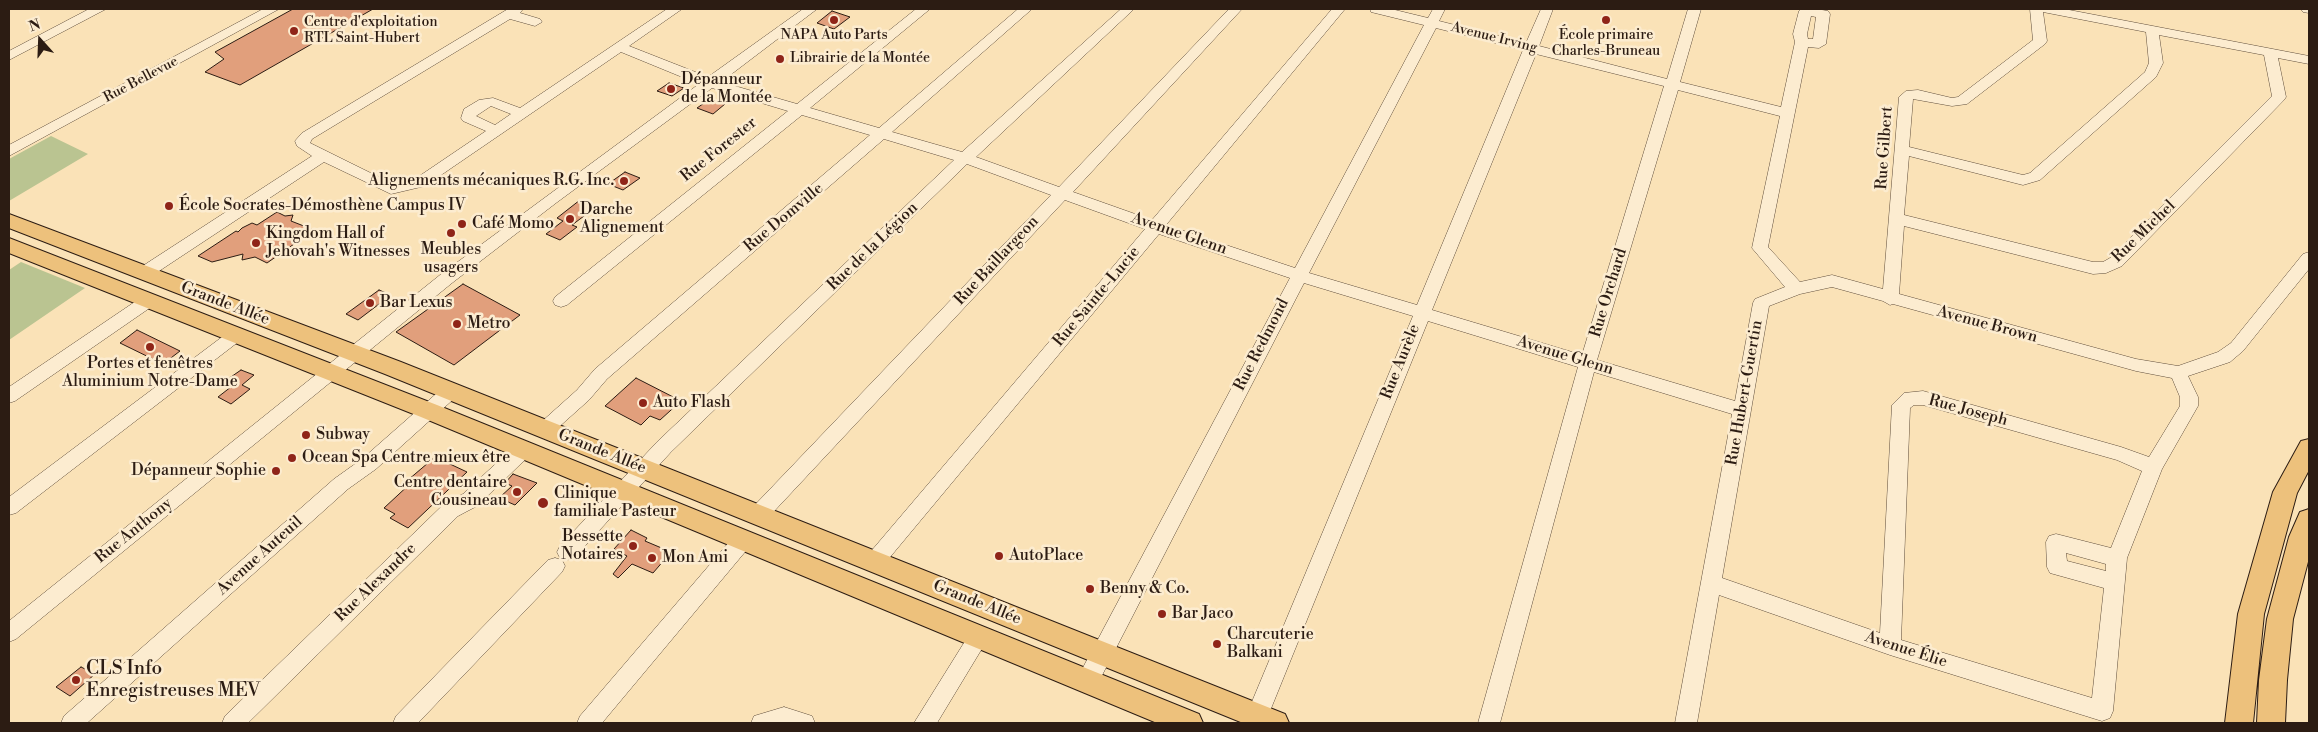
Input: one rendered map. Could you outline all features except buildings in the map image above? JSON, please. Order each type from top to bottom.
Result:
[{"type":"main road","name":"Grande Allée","points":[[9,221],[451,391],[1266,719]]},
{"type":"main road","name":"Grande Allée","points":[[9,245],[524,449],[1189,723]]},
{"type":"main road","points":[[2239,723],[2251,614],[2285,492],[2309,448]]},
{"type":"main road","points":[[2271,723],[2273,680],[2280,619],[2302,537],[2309,519]]},
{"type":"street","points":[[10,54],[99,9]]},
{"type":"street","name":"Rue Bellevue","points":[[9,141],[252,9]]},
{"type":"street","name":"Rue Bellevue","points":[[9,151],[272,9]]},
{"type":"street","points":[[535,22],[513,11],[307,136],[302,141],[304,146],[391,189],[420,183],[675,9]]},
{"type":"street","name":"Rue Anthony","points":[[9,633],[353,353],[538,209],[811,9]]},
{"type":"street","name":"Rue Forester","points":[[561,301],[924,9]]},
{"type":"street","name":"Rue Domville","points":[[545,429],[583,395],[601,374],[1026,9]]},
{"type":"street","name":"Rue de la Légion","points":[[404,723],[561,559],[664,447],[966,158],[1128,9]]},
{"type":"street","name":"Rue Baillargeon","points":[[758,514],[1236,9]]},
{"type":"street","name":"Rue Sainte-Lucie","points":[[874,562],[1339,9]]},
{"type":"street","name":"Avenue Irving","points":[[1376,9],[1435,16],[1531,47],[1786,113]]},
{"type":"street","name":"Rue Aurèle","points":[[1266,719],[1421,313],[1547,9]]},
{"type":"street","name":"Rue Orchard","points":[[1489,723],[1588,362],[1695,9]]},
{"type":"street","name":"Rue Gilbert","points":[[1890,299],[1898,219],[1906,97],[1911,94],[1918,94],[1952,102],[1962,101],[2040,41],[2036,9]]},
{"type":"street","points":[[2045,9],[2309,60]]},
{"type":"street","name":"Rue Redmond","points":[[1087,682],[1435,16]]},
{"type":"street","points":[[1902,150],[2023,180],[2035,177],[2151,74],[2156,63],[2152,30]]},
{"type":"street","points":[[1796,289],[1760,248],[1802,42]]},
{"type":"street","name":"Avenue Glenn","points":[[619,47],[710,83],[966,158],[1155,227],[1298,275],[1742,410]]},
{"type":"street","name":"Rue Michel","points":[[1898,219],[2093,268],[2106,267],[2116,262],[2279,97],[2270,52]]},
{"type":"street","points":[[497,131],[468,118],[469,112],[484,103],[493,102],[522,114]]},
{"type":"street","points":[[144,273],[323,155]]},
{"type":"street","points":[[2117,558],[2056,542],[2057,566],[2114,582],[2117,558],[2154,467],[2189,406],[2189,397],[2178,373],[2224,357],[2237,348],[2309,258]]},
{"type":"street","name":"Avenue Brown","points":[[1796,289],[1832,281],[1890,299],[2136,364],[2178,373]]},
{"type":"street","name":"Rue Hubert-Guertin","points":[[1686,723],[1761,303],[1796,289]]},
{"type":"street","points":[[9,396],[148,301]]},
{"type":"street","points":[[9,507],[236,335]]},
{"type":"street","name":"Avenue Auteuil","points":[[72,723],[334,490],[369,464],[451,391]]},
{"type":"street","name":"Rue Joseph","points":[[1890,646],[1901,405],[1910,398],[1923,398],[2121,454],[2154,467]]},
{"type":"street","name":"Rue Alexandre","points":[[233,723],[451,510],[470,500],[524,449]]},
{"type":"street","points":[[588,723],[743,540]]},
{"type":"street","name":"Avenue Élie","points":[[1711,584],[1890,646],[2102,711],[2114,582]]},
{"type":"street","points":[[925,723],[979,637]]},
{"type":"street","points":[[762,723],[784,717],[804,723]]},
{"type":"green space","points":[[51,136],[88,154],[9,201],[9,159]]},
{"type":"green space","points":[[21,262],[85,288],[9,340],[9,270]]},
{"type":"place","name":"NAPA Auto Parts","points":[[834,20]]},
{"type":"place","name":"École primaire Charles-Bruneau","points":[[1606,20]]},
{"type":"place","name":"Centre d'exploitation RTL Saint-Hubert","points":[[294,31]]},
{"type":"place","name":"Librairie de la Montée","points":[[780,59]]},
{"type":"place","name":"Dépanneur de la Montée","points":[[671,89]]},
{"type":"place","name":"Alignements mécaniques R.G. Inc.","points":[[624,181]]},
{"type":"place","name":"École Socrates-Démosthène Campus IV","points":[[169,206]]},
{"type":"place","name":"Darche Alignement","points":[[570,219]]},
{"type":"place","name":"Café Momo","points":[[462,224]]},
{"type":"place","name":"Meubles usagers","points":[[451,233]]},
{"type":"place","name":"Kingdom Hall of Jehovah's Witnesses","points":[[256,243]]},
{"type":"place","name":"Bar Lexus","points":[[370,303]]},
{"type":"place","name":"Metro","points":[[457,324]]},
{"type":"place","name":"Portes et fenêtres Aluminium Notre-Dame","points":[[150,347]]},
{"type":"place","name":"Auto Flash","points":[[643,403]]},
{"type":"place","name":"Subway","points":[[306,435]]},
{"type":"place","name":"Ocean Spa Centre mieux être","points":[[292,458]]},
{"type":"place","name":"Dépanneur Sophie","points":[[276,471]]},
{"type":"place","name":"Centre dentaire Cousineau","points":[[517,492]]},
{"type":"place","name":"Clinique familiale Pasteur","points":[[543,503]]},
{"type":"place","name":"Bessette Notaires","points":[[633,546]]},
{"type":"place","name":"AutoPlace","points":[[999,556]]},
{"type":"place","name":"Mon Ami","points":[[652,558]]},
{"type":"place","name":"Benny & Co.","points":[[1090,589]]},
{"type":"place","name":"Bar Jaco","points":[[1162,614]]},
{"type":"place","name":"Charcuterie Balkani","points":[[1217,644]]},
{"type":"place","name":"CLS Info Enregistreuses MEV","points":[[76,680]]}]
